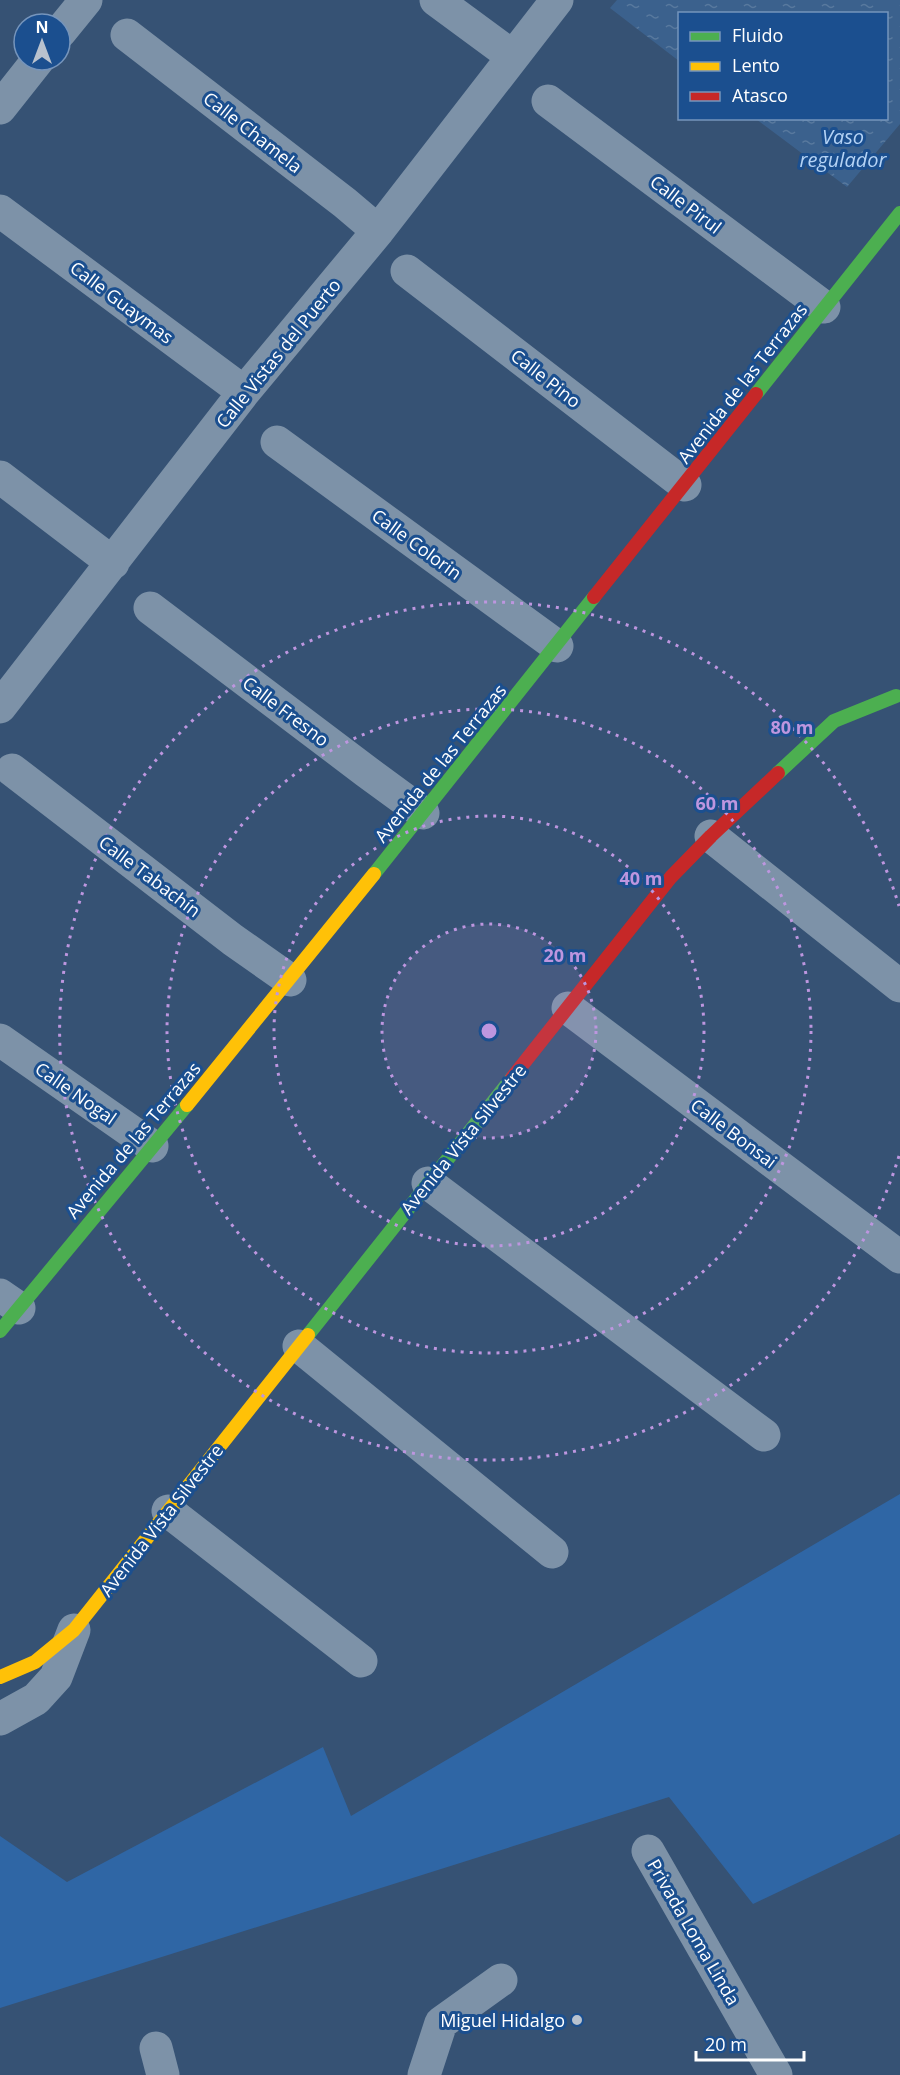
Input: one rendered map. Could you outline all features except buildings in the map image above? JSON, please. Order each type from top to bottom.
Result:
[{"type":"street","points":[[72,17],[86,0]]},
{"type":"street","points":[[436,0],[512,56]]},
{"type":"street","name":"Calle Vistas del Puerto","points":[[0,707],[244,392],[378,231],[557,0]]},
{"type":"street","name":"Calle Chamela","points":[[128,35],[378,231]]},
{"type":"street","points":[[0,108],[28,72]]},
{"type":"street","name":"Calle Pirul","points":[[548,100],[824,307]]},
{"type":"street","name":"Calle Guaymas","points":[[0,211],[244,392]]},
{"type":"street","name":"Avenida de las Terrazas","points":[[6,1311],[152,1146],[290,980],[900,213]]},
{"type":"street","name":"Calle Pino","points":[[407,271],[685,485]]},
{"type":"street","name":"Calle Colorin","points":[[277,442],[557,646]]},
{"type":"street","points":[[0,477],[113,563]]},
{"type":"street","name":"Calle Fresno","points":[[150,608],[423,813]]},
{"type":"street","name":"Avenida Vista Silvestre","points":[[0,1677],[34,1662],[74,1630],[671,877],[711,836],[834,721],[896,696]]},
{"type":"street","name":"Calle Tabachín","points":[[12,770],[233,940],[290,980]]},
{"type":"street","points":[[711,836],[900,986]]},
{"type":"street","name":"Calle Bonsai","points":[[568,1008],[900,1257]]},
{"type":"street","name":"Calle Nogal","points":[[0,1040],[152,1146]]},
{"type":"street","points":[[428,1183],[764,1435]]},
{"type":"street","points":[[299,1346],[552,1552]]},
{"type":"street","points":[[168,1511],[361,1661]]},
{"type":"street","name":"Avenida Vista Silvestre","points":[[0,1719],[36,1699],[56,1677],[74,1630]]},
{"type":"street","name":"Privada Loma Linda","points":[[648,1851],[776,2075]]},
{"type":"street","points":[[424,2075],[441,2023],[501,1980]]},
{"type":"shaded area","points":[[900,1494],[900,1834],[753,1904],[669,1797],[0,2008],[0,1836],[67,1882],[323,1747],[351,1816]]},
{"type":"water","name":"Vaso regulador","points":[[617,0],[900,0],[900,124],[847,187],[757,120],[888,120],[888,12],[678,12],[678,60],[610,8]]},
{"type":"traffic: fast","points":[[756,394],[900,213]]},
{"type":"traffic: fast","points":[[374,874],[594,597]]},
{"type":"traffic: fast","points":[[778,773],[834,721],[896,696]]},
{"type":"traffic: fast","points":[[308,1335],[512,1078]]},
{"type":"traffic: fast","points":[[0,1331],[187,1105]]},
{"type":"traffic: slow","points":[[187,1105],[374,874]]},
{"type":"traffic: slow","points":[[0,1677],[35,1662],[74,1630],[308,1335]]},
{"type":"traffic: jam","points":[[594,597],[756,394]]},
{"type":"traffic: jam","points":[[512,1078],[671,877],[778,773]]},
{"type":"place","name":"Miguel Hidalgo","points":[[577,2020]]}]
